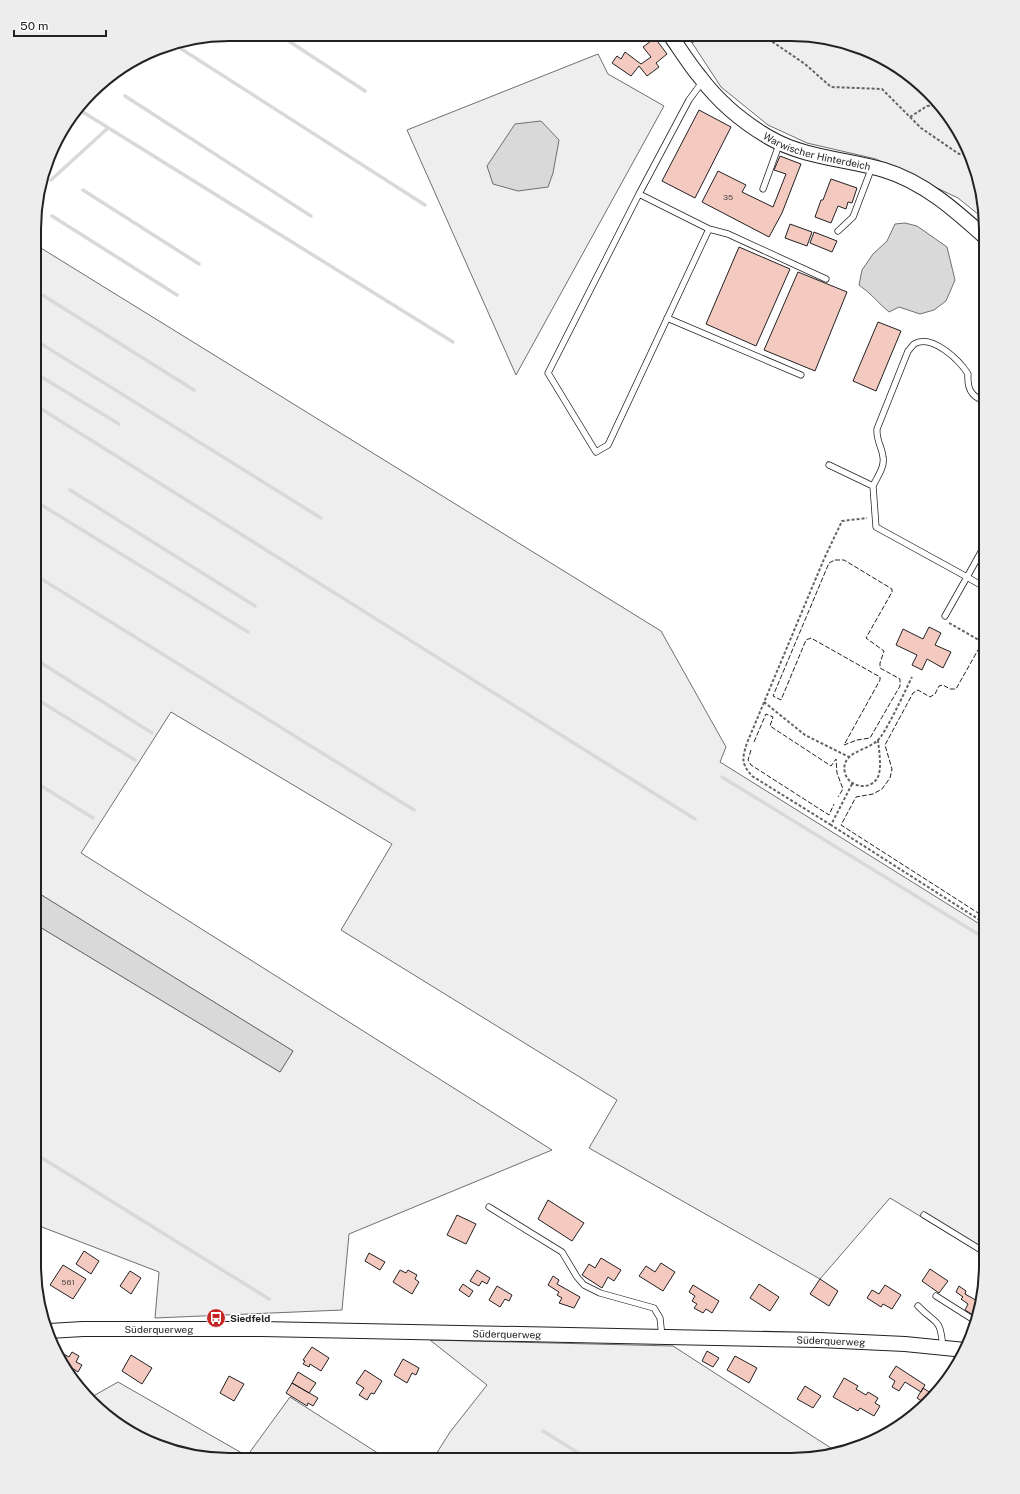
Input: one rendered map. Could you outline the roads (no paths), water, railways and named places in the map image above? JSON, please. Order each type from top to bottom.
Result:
[{"type":"street","name":"Warwischer Hinterdeich","points":[[674,41],[703,81],[749,124],[772,139],[823,157],[872,167],[907,179],[934,195],[979,232]]},
{"type":"street","name":"Süderquerweg","points":[[53,1331],[83,1329],[261,1329],[827,1340],[959,1349]]},
{"type":"lane","points":[[703,81],[689,100],[639,194],[548,373],[596,452],[608,444],[709,229]]},
{"type":"lane","points":[[763,189],[780,142]]},
{"type":"lane","points":[[838,231],[853,216],[872,167]]},
{"type":"lane","points":[[639,194],[709,229],[728,234],[826,279]]},
{"type":"lane","points":[[667,318],[801,375]]},
{"type":"lane","points":[[979,399],[975,398],[971,393],[967,383],[968,374],[952,355],[930,343],[921,342],[914,344],[908,351],[877,429],[876,438],[884,458],[882,467],[873,486],[876,527],[979,584]]},
{"type":"lane","points":[[829,465],[873,486]]},
{"type":"lane","points":[[945,616],[979,556]]},
{"type":"lane","points":[[488,1207],[562,1252],[576,1278],[584,1285],[600,1293],[654,1308],[660,1318],[662,1337]]},
{"type":"lane","points":[[924,1215],[979,1249]]},
{"type":"lane","points":[[936,1296],[971,1319]]},
{"type":"lane","points":[[918,1306],[938,1322],[943,1348]]},
{"type":"waterway","points":[[289,41],[365,91]]},
{"type":"waterway","points":[[179,47],[425,205]]},
{"type":"waterway","points":[[125,96],[311,216]]},
{"type":"waterway","points":[[82,112],[453,342]]},
{"type":"waterway","points":[[51,180],[108,128]]},
{"type":"waterway","points":[[83,190],[199,264]]},
{"type":"waterway","points":[[52,216],[177,295]]},
{"type":"waterway","points":[[41,294],[194,390]]},
{"type":"waterway","points":[[41,344],[321,518]]},
{"type":"waterway","points":[[41,377],[119,424]]},
{"type":"waterway","points":[[41,409],[695,819]]},
{"type":"waterway","points":[[70,490],[255,606]]},
{"type":"waterway","points":[[41,505],[248,632]]},
{"type":"waterway","points":[[41,579],[414,810]]},
{"type":"waterway","points":[[41,663],[152,733]]},
{"type":"waterway","points":[[41,702],[135,760]]},
{"type":"waterway","points":[[722,777],[979,935]]},
{"type":"waterway","points":[[41,786],[93,818]]},
{"type":"waterway","points":[[41,1157],[269,1299]]},
{"type":"waterway","points":[[543,1431],[578,1453]]},
{"type":"place","name":"Siedfeld","points":[[216,1318]]}]
